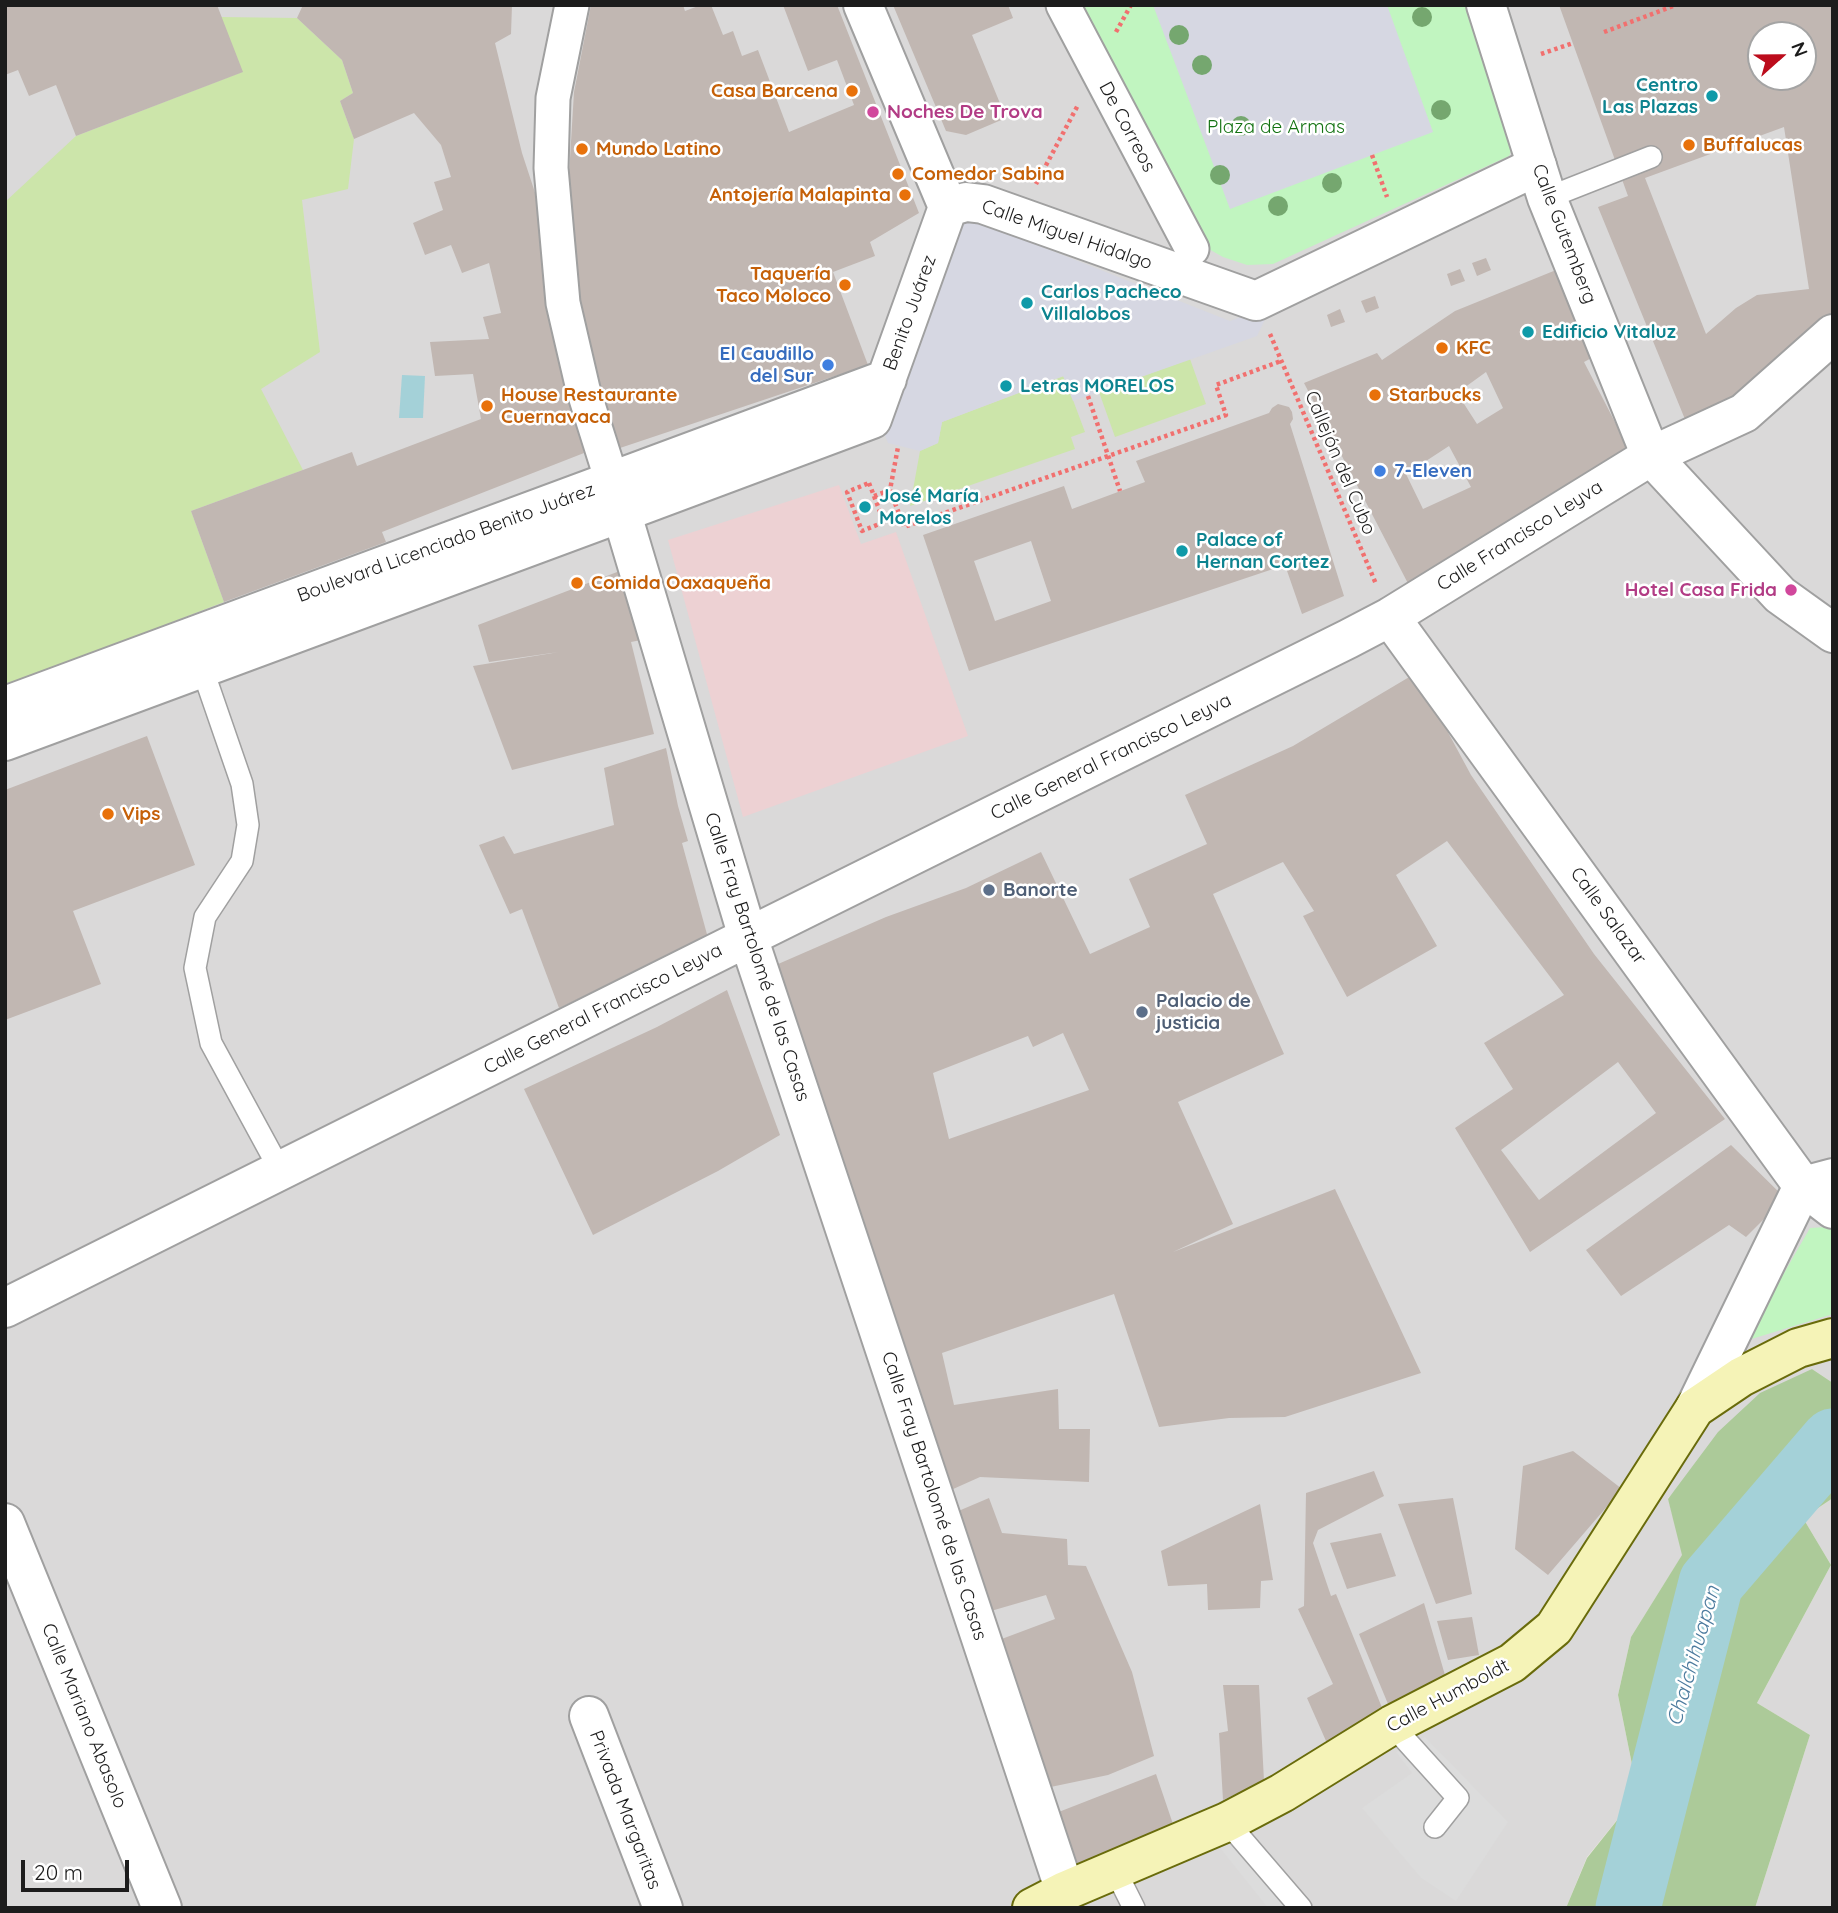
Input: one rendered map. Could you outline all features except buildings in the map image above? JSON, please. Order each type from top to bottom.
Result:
[{"type":"main road","points":[[1695,1408],[1741,1377],[1798,1348],[1833,1338]]},
{"type":"main road","name":"Calle Humboldt","points":[[1049,1899],[1227,1822],[1282,1793],[1392,1725],[1512,1663],[1554,1628],[1695,1408]]},
{"type":"street","name":"Calle Fray Bartolomé de las Casas","points":[[572,5],[553,97],[551,168],[563,303],[583,389],[618,496],[748,937],[1049,1899]]},
{"type":"street","points":[[863,5],[948,206]]},
{"type":"street","name":"De Correos","points":[[1063,5],[1192,249]]},
{"type":"street","name":"Calle Gutemberg","points":[[1486,5],[1542,182],[1651,456],[1780,595],[1833,633]]},
{"type":"street","name":"Calle Miguel Hidalgo","points":[[948,206],[965,202],[983,204],[1256,301],[1542,182]]},
{"type":"street","name":"Benito Juárez","points":[[872,419],[948,206]]},
{"type":"street","name":"Calle Francisco Leyva","points":[[1390,617],[1651,456],[1744,413],[1833,334]]},
{"type":"street","name":"Boulevard Licenciado Benito Juárez","points":[[5,741],[202,668],[618,496],[887,379]]},
{"type":"street","name":"Boulevard Licenciado Benito Juárez","points":[[5,706],[618,496],[872,419]]},
{"type":"street","name":"Calle General Francisco Leyva","points":[[5,1308],[1390,617]]},
{"type":"street","name":"Calle Salazar","points":[[1390,617],[1823,1191]]},
{"type":"street","name":"Calle Humboldt","points":[[1695,1408],[1823,1191]]},
{"type":"street","name":"Calle Mariano Abasolo","points":[[5,1523],[162,1908]]},
{"type":"street","name":"Privada Margaritas","points":[[589,1716],[661,1906]]},
{"type":"lane","points":[[1542,182],[1651,157]]},
{"type":"lane","points":[[202,668],[242,784],[248,825],[242,861],[205,917],[195,968],[212,1043],[280,1170]]},
{"type":"lane","points":[[1392,1725],[1458,1798],[1435,1827]]},
{"type":"lane","points":[[1227,1822],[1301,1908]]},
{"type":"lane","points":[[1115,1870],[1134,1908]]},
{"type":"path","points":[[1604,32],[1676,5]]},
{"type":"path","points":[[1536,56],[1573,43]]},
{"type":"path","points":[[1372,155],[1388,200]]},
{"type":"path","name":"Callejón del Cubo","points":[[1269,330],[1390,617]]},
{"type":"path","points":[[898,446],[890,490],[904,527],[1226,415],[1216,385],[1282,361]]},
{"type":"path","points":[[1088,396],[1120,491]]},
{"type":"path","points":[[869,483],[874,496],[884,522],[862,531],[847,492],[869,483]]},
{"type":"path","points":[[874,496],[890,490]]},
{"type":"shaded area","points":[[5,5],[1833,5],[1833,1383],[1812,1369],[1668,1498],[1683,1554],[1631,1637],[1618,1695],[1638,1794],[1587,1857],[1566,1908],[5,1908]]},
{"type":"shaded area","points":[[1153,5],[1387,5],[1433,132],[1230,209]]},
{"type":"shaded area","points":[[963,221],[979,222],[1230,321],[1272,305],[1257,336],[1073,401],[1063,376],[942,422],[938,443],[920,451],[888,443],[884,433],[954,233]]},
{"type":"shaded area","points":[[839,485],[861,544],[896,532],[968,736],[743,817],[668,540]]},
{"type":"shaded area","points":[[1833,1498],[1833,1908],[1755,1908],[1810,1735],[1757,1703],[1831,1565],[1803,1518]]},
{"type":"shaded area","points":[[1425,1737],[1508,1822],[1456,1901],[1421,1878],[1362,1808],[1412,1773],[1396,1752]]},
{"type":"shaded area","points":[[1250,1833],[1312,1908],[1268,1908],[1220,1848]]},
{"type":"green space","name":"Plaza de Armas","points":[[1072,5],[1468,5],[1515,142],[1509,156],[1273,264],[1247,265],[1223,257],[1198,243]]},
{"type":"green space","points":[[221,17],[297,18],[342,60],[353,93],[340,101],[354,139],[348,189],[302,200],[320,352],[261,389],[303,470],[191,511],[224,602],[5,687],[5,202],[76,136],[242,72]]},
{"type":"green space","points":[[1190,359],[1206,404],[1115,437],[1099,392]]},
{"type":"green space","points":[[1064,376],[1085,432],[1071,437],[1075,449],[910,506],[920,451],[938,443],[942,422]]},
{"type":"green space","points":[[1827,1227],[1833,1230],[1833,1314],[1745,1341],[1810,1228]]},
{"type":"green space","points":[[1812,1369],[1833,1383],[1833,1498],[1803,1518],[1831,1565],[1757,1703],[1810,1735],[1755,1908],[1566,1908],[1587,1858],[1638,1794],[1618,1695],[1631,1637],[1682,1555],[1668,1499],[1718,1432],[1760,1393]]},
{"type":"water","points":[[402,375],[425,376],[423,418],[399,418]]},
{"type":"waterway","name":"Chalchihuapan","points":[[1628,1908],[1711,1583],[1833,1441]]},
{"type":"place","name":"Casa Barcena","points":[[852,91]]},
{"type":"place","name":"Centro Las Plazas","points":[[1712,96]]},
{"type":"place","name":"Noches De Trova","points":[[873,112]]},
{"type":"place","name":"Buffalucas","points":[[1689,145]]},
{"type":"place","name":"Mundo Latino","points":[[582,149]]},
{"type":"place","name":"Comedor Sabina","points":[[898,174]]},
{"type":"place","name":"Antojería Malapinta","points":[[905,195]]},
{"type":"place","name":"Taquería Taco Moloco","points":[[845,285]]},
{"type":"place","name":"Carlos Pacheco Villalobos","points":[[1027,303]]},
{"type":"place","name":"Edificio Vitaluz","points":[[1528,332]]},
{"type":"place","name":"KFC","points":[[1442,348]]},
{"type":"place","name":"El Caudillo del Sur","points":[[828,365]]},
{"type":"place","name":"Letras MORELOS","points":[[1006,386]]},
{"type":"place","name":"Starbucks","points":[[1375,395]]},
{"type":"place","name":"House Restaurante Cuernavaca","points":[[487,406]]},
{"type":"place","name":"7-Eleven","points":[[1380,471]]},
{"type":"place","name":"José María Morelos","points":[[865,507]]},
{"type":"place","name":"Palace of Hernan Cortez","points":[[1182,551]]},
{"type":"place","name":"Comida Oaxaqueña","points":[[577,583]]},
{"type":"place","name":"Hotel Casa Frida","points":[[1791,590]]},
{"type":"place","name":"Vips","points":[[108,814]]},
{"type":"place","name":"Banorte","points":[[989,890]]},
{"type":"place","name":"Palacio de justicia","points":[[1142,1012]]}]
